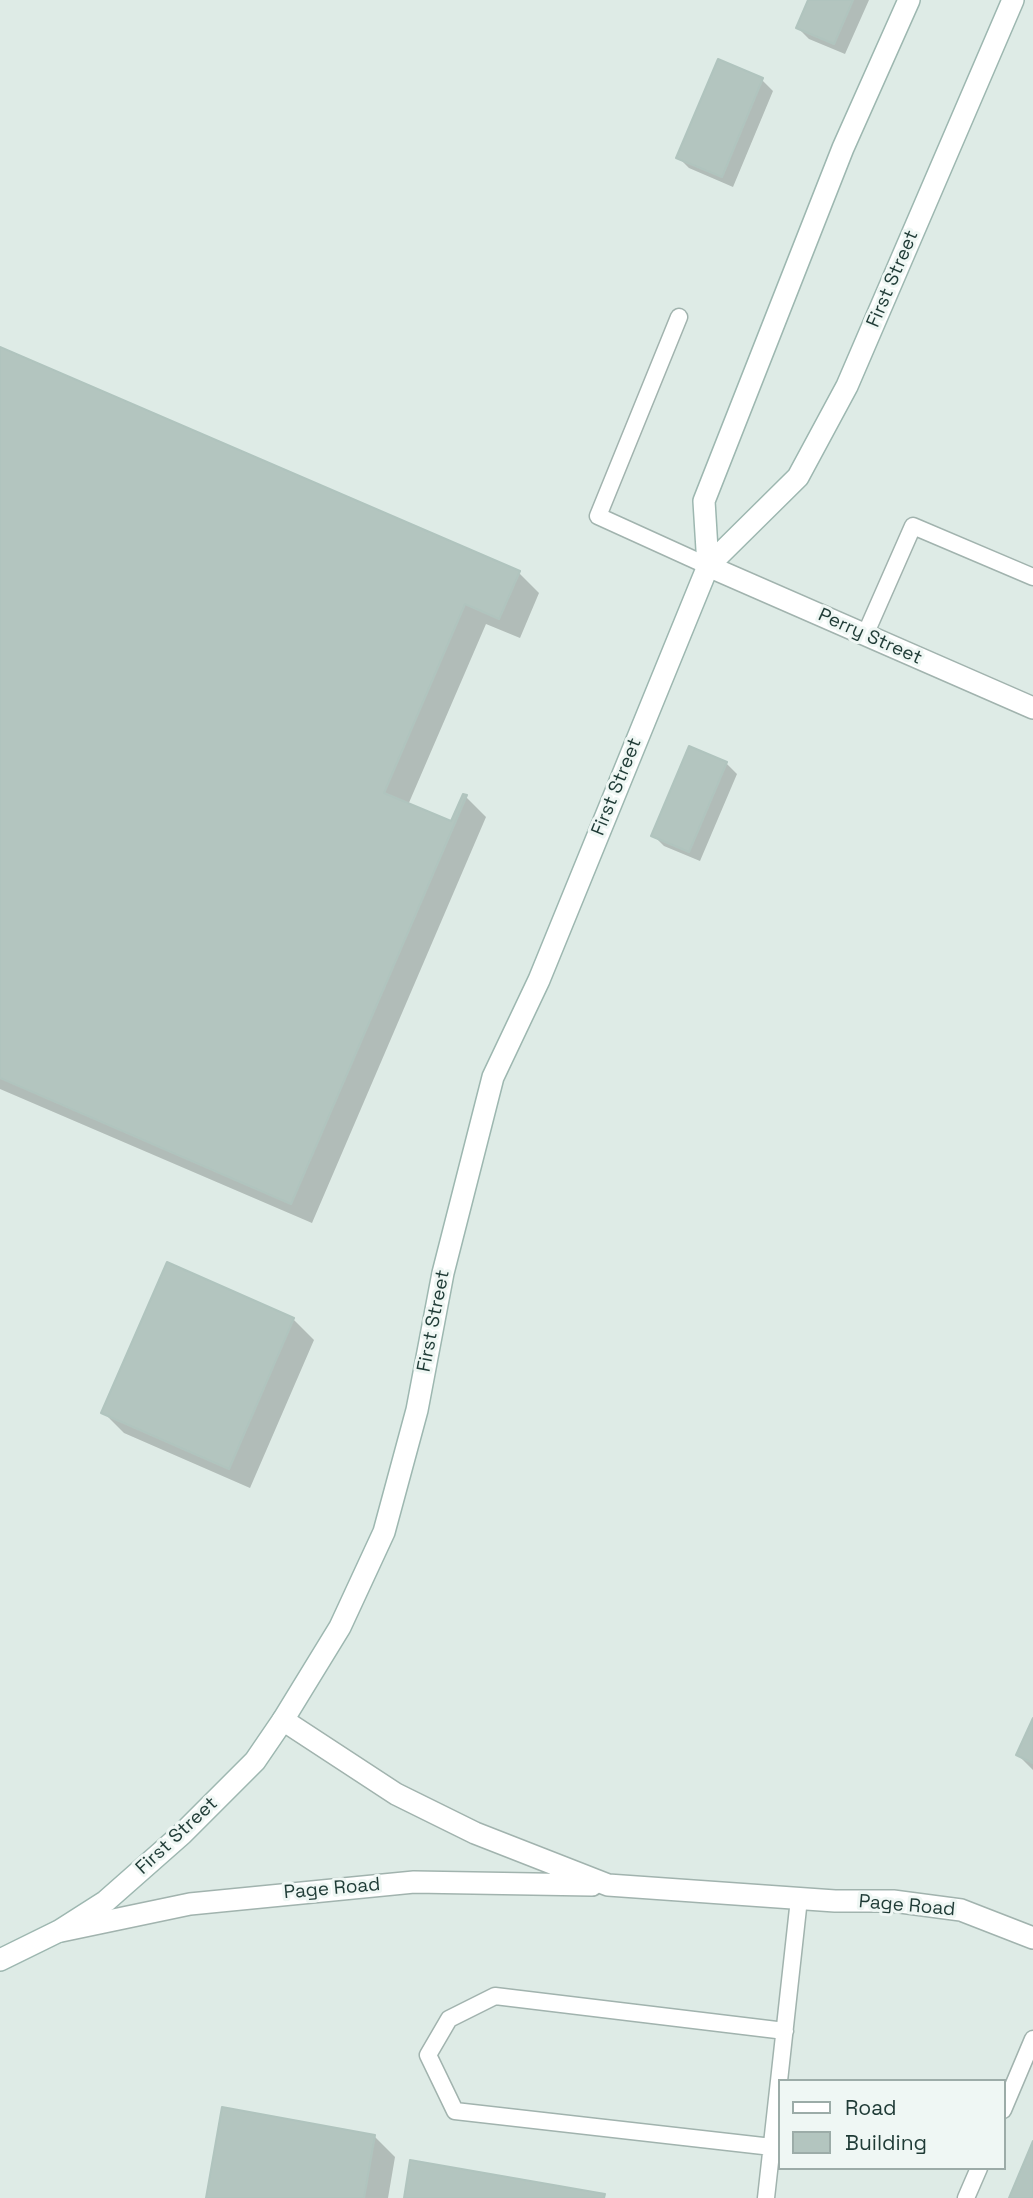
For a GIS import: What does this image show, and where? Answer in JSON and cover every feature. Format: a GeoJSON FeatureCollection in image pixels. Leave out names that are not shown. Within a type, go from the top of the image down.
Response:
{"type":"FeatureCollection","features":[{"type":"Feature","properties":{"kind":"street","name":"First Street"},"geometry":{"type":"LineString","coordinates":[[708,565],[704,501],[843,148],[909,0]]}},
{"type":"Feature","properties":{"kind":"street","name":"First Street"},"geometry":{"type":"LineString","coordinates":[[0,1960],[59,1931],[106,1901],[182,1834],[255,1760],[340,1627],[384,1532],[417,1410],[443,1273],[493,1077],[539,980],[708,565],[798,477],[847,386],[1013,0]]}},
{"type":"Feature","properties":{"kind":"street","name":"Perry Street"},"geometry":{"type":"LineString","coordinates":[[708,565],[1033,708]]}},
{"type":"Feature","properties":{"kind":"street","name":"Page Road"},"geometry":{"type":"LineString","coordinates":[[283,1720],[396,1794],[475,1833],[608,1885]]}},
{"type":"Feature","properties":{"kind":"street","name":"Page Road"},"geometry":{"type":"LineString","coordinates":[[59,1931],[190,1904],[414,1882],[608,1885],[799,1899],[893,1901],[961,1910],[1033,1938]]}},
{"type":"Feature","properties":{"kind":"lane"},"geometry":{"type":"LineString","coordinates":[[679,317],[598,516],[708,565]]}},
{"type":"Feature","properties":{"kind":"lane"},"geometry":{"type":"LineString","coordinates":[[865,635],[913,526],[1033,577]]}},
{"type":"Feature","properties":{"kind":"lane"},"geometry":{"type":"LineString","coordinates":[[779,2079],[799,1899]]}},
{"type":"Feature","properties":{"kind":"lane"},"geometry":{"type":"LineString","coordinates":[[772,2147],[455,2110],[428,2055],[449,2019],[495,1996],[785,2031]]}},
{"type":"Feature","properties":{"kind":"lane"},"geometry":{"type":"LineString","coordinates":[[1005,2105],[1033,2039]]}},
{"type":"Feature","properties":{"kind":"lane"},"geometry":{"type":"LineString","coordinates":[[766,2198],[778,2090]]}},
{"type":"Feature","properties":{"kind":"lane"},"geometry":{"type":"LineString","coordinates":[[966,2198],[978,2170]]}},
{"type":"Feature","properties":{"kind":"building"},"geometry":{"type":"Polygon","coordinates":[[[808,0],[853,0],[834,44],[796,28],[808,0]]]}},
{"type":"Feature","properties":{"kind":"building"},"geometry":{"type":"Polygon","coordinates":[[[718,59],[763,78],[722,177],[676,158],[718,59]]]}},
{"type":"Feature","properties":{"kind":"building"},"geometry":{"type":"Polygon","coordinates":[[[0,347],[520,571],[499,619],[465,604],[384,793],[451,821],[463,794],[467,795],[291,1204],[0,1078],[0,347]]]}},
{"type":"Feature","properties":{"kind":"building"},"geometry":{"type":"Polygon","coordinates":[[[689,746],[727,762],[689,852],[651,836],[689,746]]]}},
{"type":"Feature","properties":{"kind":"building"},"geometry":{"type":"Polygon","coordinates":[[[167,1262],[294,1318],[229,1469],[101,1413],[167,1262]]]}},
{"type":"Feature","properties":{"kind":"building"},"geometry":{"type":"Polygon","coordinates":[[[1033,1718],[1033,1763],[1016,1755],[1033,1718]]]}},
{"type":"Feature","properties":{"kind":"building"},"geometry":{"type":"Polygon","coordinates":[[[222,2107],[375,2135],[364,2198],[206,2198],[222,2107]]]}},
{"type":"Feature","properties":{"kind":"building"},"geometry":{"type":"Polygon","coordinates":[[[1033,2141],[1033,2198],[1009,2198],[1033,2141]]]}},
{"type":"Feature","properties":{"kind":"building"},"geometry":{"type":"Polygon","coordinates":[[[410,2160],[605,2194],[604,2198],[404,2198],[410,2160]]]}}]}
